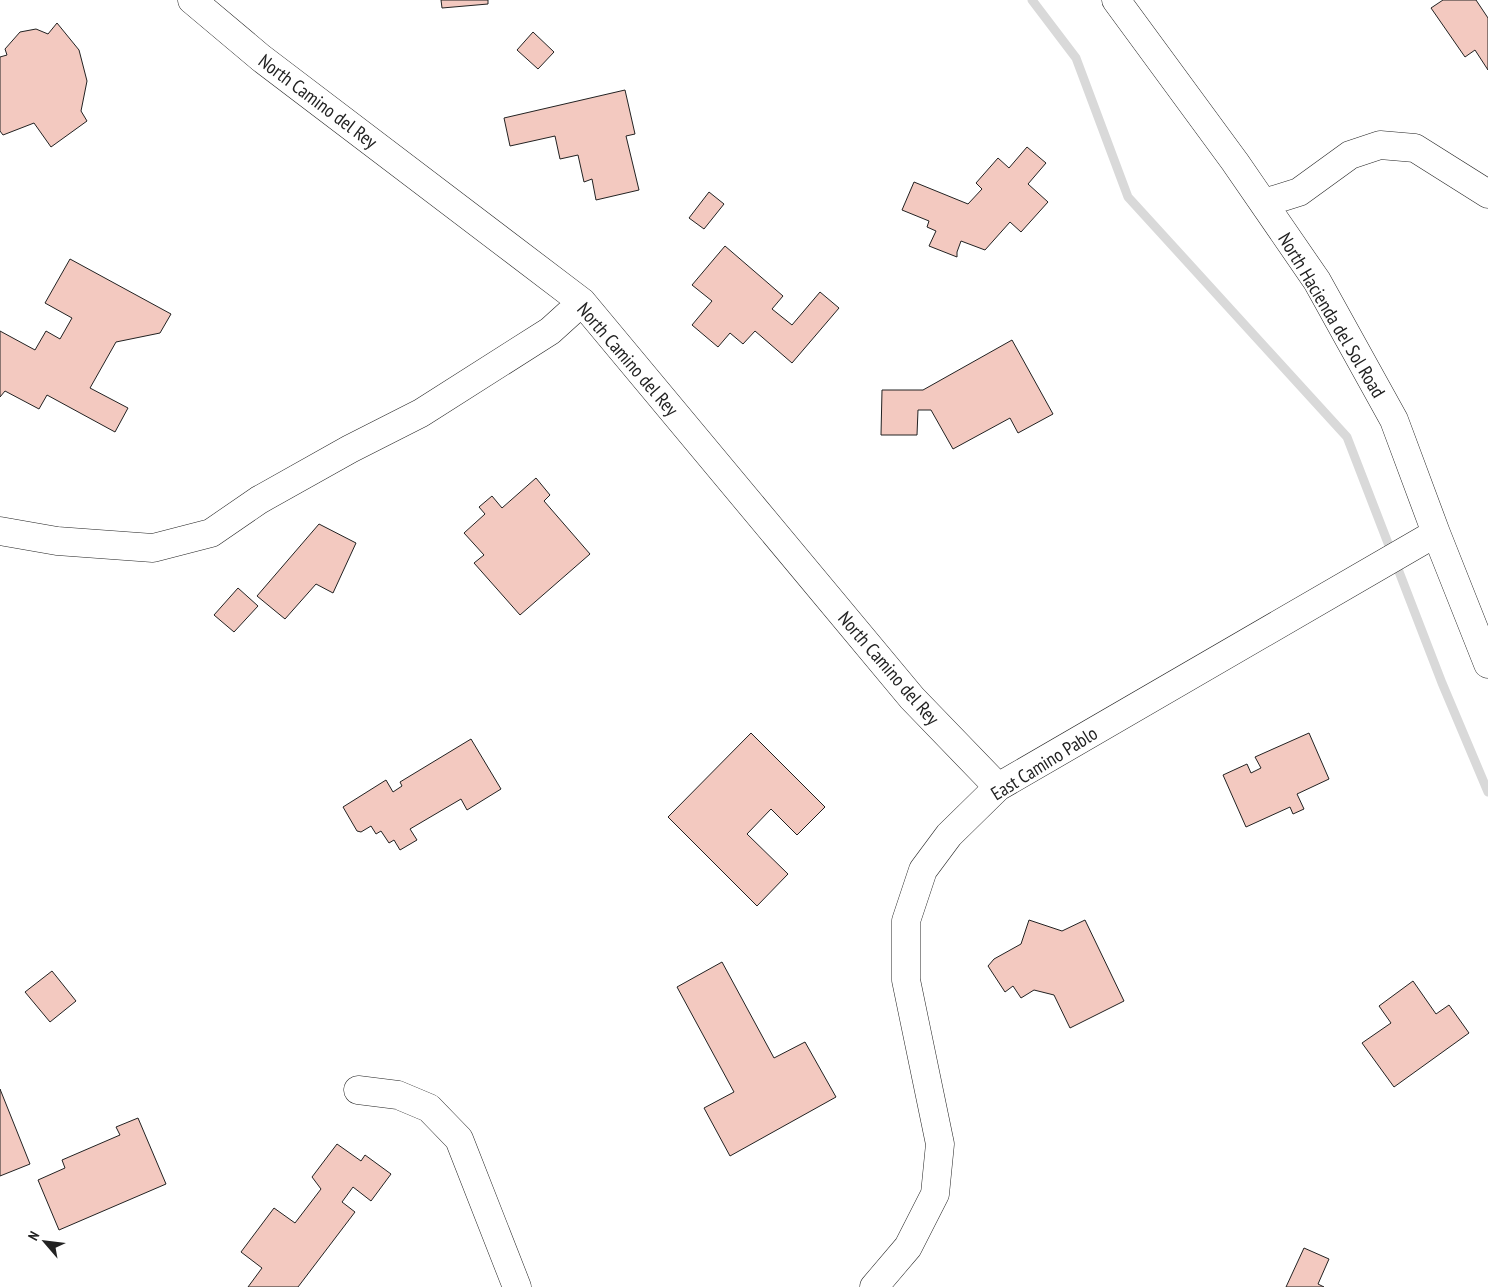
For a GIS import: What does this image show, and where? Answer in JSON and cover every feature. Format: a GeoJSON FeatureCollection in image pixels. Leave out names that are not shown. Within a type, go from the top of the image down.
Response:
{"type":"FeatureCollection","features":[{"type":"Feature","properties":{"kind":"street","name":"North Camino del Rey"},"geometry":{"type":"LineString","coordinates":[[192,0],[260,58],[582,302],[912,698],[998,788]]}},
{"type":"Feature","properties":{"kind":"street","name":"North Hacienda del Sol Road"},"geometry":{"type":"LineString","coordinates":[[1116,0],[1212,130],[1317,281],[1394,420],[1488,664]]}},
{"type":"Feature","properties":{"kind":"street"},"geometry":{"type":"LineString","coordinates":[[1264,203],[1299,192],[1350,154],[1380,145],[1415,148],[1488,194]]}},
{"type":"Feature","properties":{"kind":"street"},"geometry":{"type":"LineString","coordinates":[[0,531],[57,541],[154,548],[212,533],[259,500],[350,449],[422,413],[550,331],[582,302]]}},
{"type":"Feature","properties":{"kind":"street","name":"East Camino Pablo"},"geometry":{"type":"LineString","coordinates":[[874,1287],[908,1247],[935,1194],[940,1144],[906,980],[906,921],[923,870],[949,835],[998,788],[1436,533]]}},
{"type":"Feature","properties":{"kind":"street"},"geometry":{"type":"LineString","coordinates":[[358,1090],[398,1095],[430,1108],[459,1139],[517,1287]]}},
{"type":"Feature","properties":{"kind":"building"},"geometry":{"type":"Polygon","coordinates":[[[441,0],[488,0],[488,4],[442,8],[441,0]]]}},
{"type":"Feature","properties":{"kind":"building"},"geometry":{"type":"Polygon","coordinates":[[[1443,0],[1476,0],[1488,18],[1488,70],[1475,50],[1465,57],[1431,8],[1443,0]]]}},
{"type":"Feature","properties":{"kind":"building"},"geometry":{"type":"Polygon","coordinates":[[[57,23],[79,50],[87,81],[81,111],[87,121],[51,147],[34,123],[3,135],[0,131],[0,57],[7,55],[5,49],[20,32],[36,29],[48,34],[57,23]]]}},
{"type":"Feature","properties":{"kind":"building"},"geometry":{"type":"Polygon","coordinates":[[[533,32],[554,52],[538,69],[517,50],[533,32]]]}},
{"type":"Feature","properties":{"kind":"building"},"geometry":{"type":"Polygon","coordinates":[[[625,90],[635,134],[626,136],[639,190],[596,200],[592,179],[584,182],[578,155],[560,159],[555,136],[510,146],[504,118],[625,90]]]}},
{"type":"Feature","properties":{"kind":"building"},"geometry":{"type":"Polygon","coordinates":[[[1027,147],[1046,163],[1028,184],[1048,202],[1021,232],[1010,222],[985,250],[961,241],[957,257],[929,246],[936,231],[927,227],[929,221],[902,210],[914,182],[968,204],[982,189],[976,183],[998,158],[1009,168],[1027,147]]]}},
{"type":"Feature","properties":{"kind":"building"},"geometry":{"type":"Polygon","coordinates":[[[709,192],[724,204],[704,229],[689,218],[709,192]]]}},
{"type":"Feature","properties":{"kind":"building"},"geometry":{"type":"Polygon","coordinates":[[[725,246],[783,296],[772,309],[792,325],[820,292],[839,308],[792,363],[755,331],[743,344],[730,333],[718,347],[692,325],[712,301],[692,285],[725,246]]]}},
{"type":"Feature","properties":{"kind":"building"},"geometry":{"type":"Polygon","coordinates":[[[70,259],[171,314],[160,333],[116,342],[90,388],[128,408],[115,432],[47,395],[39,409],[5,391],[0,397],[0,331],[35,350],[46,331],[60,339],[72,318],[45,303],[70,259]]]}},
{"type":"Feature","properties":{"kind":"building"},"geometry":{"type":"Polygon","coordinates":[[[1012,340],[1053,414],[1018,433],[1010,418],[953,449],[931,410],[918,410],[917,435],[881,435],[882,390],[923,390],[1012,340]]]}},
{"type":"Feature","properties":{"kind":"building"},"geometry":{"type":"Polygon","coordinates":[[[536,478],[550,495],[544,501],[590,554],[520,615],[474,563],[484,555],[464,533],[485,514],[479,507],[492,496],[502,508],[536,478]]]}},
{"type":"Feature","properties":{"kind":"building"},"geometry":{"type":"Polygon","coordinates":[[[319,524],[356,543],[333,593],[316,584],[285,619],[257,596],[319,524]]]}},
{"type":"Feature","properties":{"kind":"building"},"geometry":{"type":"Polygon","coordinates":[[[238,588],[258,606],[234,632],[214,615],[238,588]]]}},
{"type":"Feature","properties":{"kind":"building"},"geometry":{"type":"Polygon","coordinates":[[[751,733],[825,807],[797,835],[771,809],[747,834],[788,874],[757,906],[668,817],[751,733]]]}},
{"type":"Feature","properties":{"kind":"building"},"geometry":{"type":"Polygon","coordinates":[[[1309,733],[1329,779],[1297,794],[1304,809],[1293,814],[1290,807],[1246,827],[1223,775],[1247,764],[1251,773],[1261,768],[1255,757],[1309,733]]]}},
{"type":"Feature","properties":{"kind":"building"},"geometry":{"type":"Polygon","coordinates":[[[471,739],[501,789],[467,810],[461,799],[410,829],[417,840],[400,850],[394,840],[389,843],[381,831],[376,834],[371,826],[361,832],[357,831],[343,807],[386,780],[393,792],[402,786],[400,782],[471,739]]]}},
{"type":"Feature","properties":{"kind":"building"},"geometry":{"type":"Polygon","coordinates":[[[1029,920],[1062,931],[1085,920],[1124,1001],[1070,1028],[1054,995],[1034,990],[1021,998],[1013,986],[1005,992],[988,966],[994,959],[1021,944],[1029,920]]]}},
{"type":"Feature","properties":{"kind":"building"},"geometry":{"type":"Polygon","coordinates":[[[722,962],[774,1058],[805,1042],[836,1097],[730,1156],[704,1108],[734,1092],[677,987],[722,962]]]}},
{"type":"Feature","properties":{"kind":"building"},"geometry":{"type":"Polygon","coordinates":[[[52,971],[76,1001],[50,1022],[25,992],[52,971]]]}},
{"type":"Feature","properties":{"kind":"building"},"geometry":{"type":"Polygon","coordinates":[[[1413,981],[1436,1014],[1449,1005],[1469,1033],[1394,1087],[1362,1043],[1391,1023],[1379,1006],[1413,981]]]}},
{"type":"Feature","properties":{"kind":"building"},"geometry":{"type":"Polygon","coordinates":[[[0,1089],[30,1164],[0,1176],[0,1089]]]}},
{"type":"Feature","properties":{"kind":"building"},"geometry":{"type":"Polygon","coordinates":[[[138,1118],[166,1184],[59,1230],[38,1180],[65,1168],[62,1160],[120,1135],[116,1127],[138,1118]]]}},
{"type":"Feature","properties":{"kind":"building"},"geometry":{"type":"Polygon","coordinates":[[[337,1144],[361,1161],[365,1155],[391,1174],[371,1201],[353,1187],[342,1202],[355,1212],[298,1287],[248,1287],[262,1268],[241,1252],[274,1208],[295,1223],[321,1189],[312,1177],[337,1144]]]}},
{"type":"Feature","properties":{"kind":"building"},"geometry":{"type":"Polygon","coordinates":[[[1304,1248],[1329,1259],[1318,1284],[1324,1287],[1286,1287],[1304,1248]]]}},
{"type":"Feature","properties":{"kind":"waterway"},"geometry":{"type":"LineString","coordinates":[[1032,0],[1076,58],[1128,197],[1347,437],[1442,683],[1488,792]]}}]}
